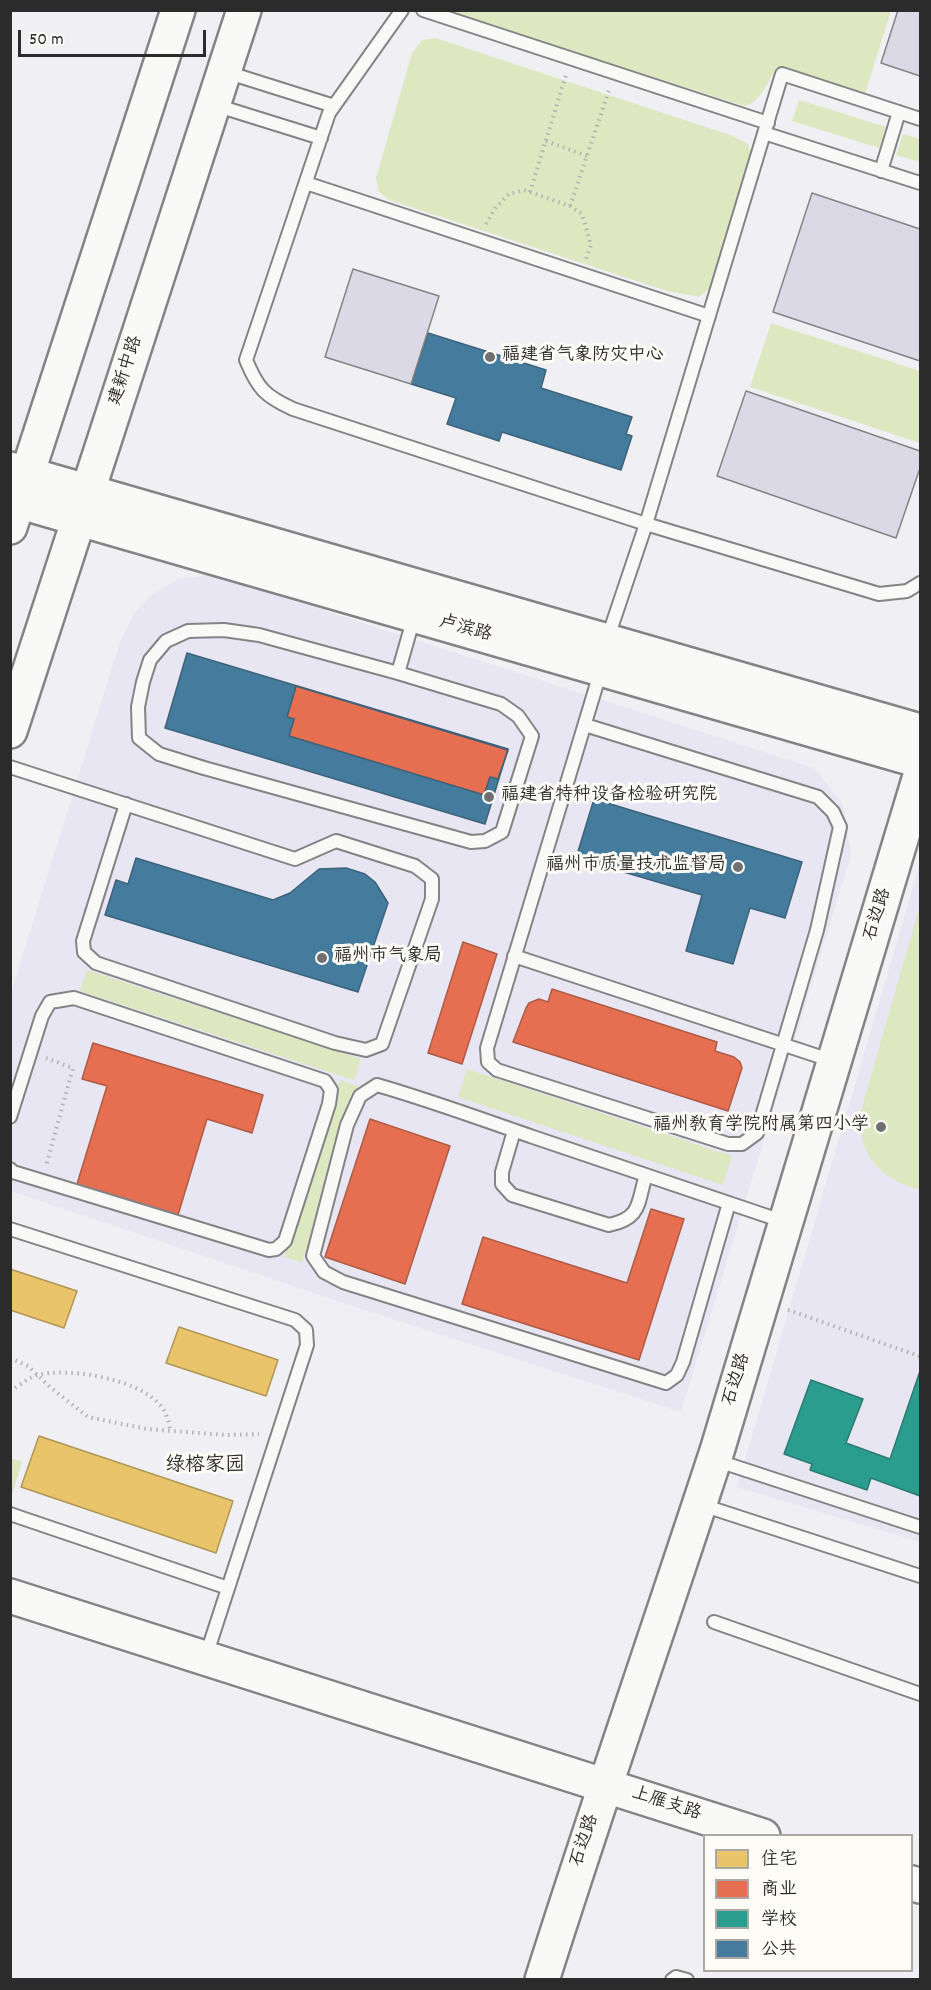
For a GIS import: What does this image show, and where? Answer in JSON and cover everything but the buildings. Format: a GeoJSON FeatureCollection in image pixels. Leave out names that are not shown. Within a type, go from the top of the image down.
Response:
{"type":"FeatureCollection","features":[{"type":"Feature","properties":{"kind":"main road"},"geometry":{"type":"LineString","coordinates":[[16,494],[178,10]]}},
{"type":"Feature","properties":{"kind":"main road","name":"建新中路"},"geometry":{"type":"LineString","coordinates":[[10,731],[244,10]]}},
{"type":"Feature","properties":{"kind":"main road","name":"卢滨路"},"geometry":{"type":"LineString","coordinates":[[16,494],[84,506],[415,616],[604,655],[921,761]]}},
{"type":"Feature","properties":{"kind":"main road"},"geometry":{"type":"LineString","coordinates":[[84,506],[604,655],[921,731]]}},
{"type":"Feature","properties":{"kind":"main road","name":"石边路"},"geometry":{"type":"LineString","coordinates":[[542,1980],[604,1785],[714,1460],[921,776]]}},
{"type":"Feature","properties":{"kind":"main road","name":"上雁支路"},"geometry":{"type":"LineString","coordinates":[[10,1596],[757,1834]]}},
{"type":"Feature","properties":{"kind":"lane"},"geometry":{"type":"LineString","coordinates":[[402,10],[329,113],[246,360],[255,381],[271,399],[293,409],[646,524],[879,594],[907,591],[921,583]]}},
{"type":"Feature","properties":{"kind":"lane"},"geometry":{"type":"LineString","coordinates":[[423,10],[571,58],[881,171],[921,183]]}},
{"type":"Feature","properties":{"kind":"lane"},"geometry":{"type":"LineString","coordinates":[[224,71],[334,106]]}},
{"type":"Feature","properties":{"kind":"lane"},"geometry":{"type":"LineString","coordinates":[[585,725],[819,797],[833,812],[840,827],[817,930],[757,1133],[742,1144],[728,1144],[497,1070],[488,1062],[487,1048],[604,655],[782,74],[921,119]]}},
{"type":"Feature","properties":{"kind":"lane"},"geometry":{"type":"LineString","coordinates":[[213,105],[321,138]]}},
{"type":"Feature","properties":{"kind":"lane"},"geometry":{"type":"LineString","coordinates":[[881,171],[899,112]]}},
{"type":"Feature","properties":{"kind":"lane"},"geometry":{"type":"LineString","coordinates":[[306,183],[709,316]]}},
{"type":"Feature","properties":{"kind":"lane"},"geometry":{"type":"LineString","coordinates":[[398,673],[415,616]]}},
{"type":"Feature","properties":{"kind":"lane"},"geometry":{"type":"LineString","coordinates":[[224,630],[259,635],[398,673],[501,704],[518,716],[532,736],[502,832],[485,841],[471,842],[159,754],[139,738],[138,707],[150,660],[166,641],[188,631],[224,630]]}},
{"type":"Feature","properties":{"kind":"lane"},"geometry":{"type":"LineString","coordinates":[[10,767],[126,804],[294,858],[336,841],[415,866],[432,879],[432,899],[382,1044],[366,1050],[335,1043],[96,963],[84,952],[83,940],[126,804]]}},
{"type":"Feature","properties":{"kind":"lane"},"geometry":{"type":"LineString","coordinates":[[514,957],[834,1062]]}},
{"type":"Feature","properties":{"kind":"lane"},"geometry":{"type":"LineString","coordinates":[[10,1169],[13,1172],[269,1250],[276,1249],[285,1241],[329,1104],[331,1090],[325,1080],[74,998],[50,1002],[42,1016],[12,1108]]}},
{"type":"Feature","properties":{"kind":"lane"},"geometry":{"type":"LineString","coordinates":[[729,1203],[683,1362],[678,1375],[666,1383],[343,1282],[324,1272],[313,1256],[347,1125],[360,1096],[377,1085],[786,1222]]}},
{"type":"Feature","properties":{"kind":"lane"},"geometry":{"type":"LineString","coordinates":[[514,1131],[502,1172],[502,1184],[512,1195],[609,1225],[625,1221],[634,1214],[646,1175]]}},
{"type":"Feature","properties":{"kind":"lane"},"geometry":{"type":"LineString","coordinates":[[10,1229],[295,1320],[306,1330],[307,1345],[206,1658]]}},
{"type":"Feature","properties":{"kind":"lane"},"geometry":{"type":"LineString","coordinates":[[714,1460],[921,1527]]}},
{"type":"Feature","properties":{"kind":"lane"},"geometry":{"type":"LineString","coordinates":[[700,1504],[921,1576]]}},
{"type":"Feature","properties":{"kind":"lane"},"geometry":{"type":"LineString","coordinates":[[10,1514],[228,1588]]}},
{"type":"Feature","properties":{"kind":"lane"},"geometry":{"type":"LineString","coordinates":[[714,1622],[921,1694]]}},
{"type":"Feature","properties":{"kind":"lane"},"geometry":{"type":"LineString","coordinates":[[672,1980],[676,1977],[687,1980]]}},
{"type":"Feature","properties":{"kind":"path"},"geometry":{"type":"LineString","coordinates":[[530,192],[571,58]]}},
{"type":"Feature","properties":{"kind":"path"},"geometry":{"type":"LineString","coordinates":[[570,206],[614,73]]}},
{"type":"Feature","properties":{"kind":"path"},"geometry":{"type":"LineString","coordinates":[[546,141],[587,156]]}},
{"type":"Feature","properties":{"kind":"path"},"geometry":{"type":"LineString","coordinates":[[481,241],[487,221],[496,207],[508,194],[524,190],[570,206],[582,214],[591,245],[581,274]]}},
{"type":"Feature","properties":{"kind":"path"},"geometry":{"type":"LineString","coordinates":[[30,1053],[73,1068],[42,1181]]}},
{"type":"Feature","properties":{"kind":"path"},"geometry":{"type":"LineString","coordinates":[[762,1300],[919,1356],[921,1352]]}},
{"type":"Feature","properties":{"kind":"path"},"geometry":{"type":"LineString","coordinates":[[10,1358],[28,1366],[88,1417],[147,1429],[226,1435],[278,1434]]}},
{"type":"Feature","properties":{"kind":"path"},"geometry":{"type":"LineString","coordinates":[[10,1391],[38,1375],[80,1373],[124,1382],[157,1401],[169,1420],[170,1430]]}},
{"type":"Feature","properties":{"kind":"shaded area"},"geometry":{"type":"Polygon","coordinates":[[[213,575],[814,768],[843,804],[851,855],[681,1412],[349,1305],[11,1191],[11,993],[120,642],[134,614],[152,594],[179,579],[213,575]]]}},
{"type":"Feature","properties":{"kind":"shaded area","name":"福州教育学院附属第四小学"},"geometry":{"type":"Polygon","coordinates":[[[920,863],[920,1542],[737,1487],[920,863]]]}},
{"type":"Feature","properties":{"kind":"green space"},"geometry":{"type":"Polygon","coordinates":[[[443,11],[891,11],[865,94],[776,68],[760,95],[751,104],[745,106],[443,11]]]}},
{"type":"Feature","properties":{"kind":"green space"},"geometry":{"type":"Polygon","coordinates":[[[436,38],[733,136],[748,144],[752,155],[709,289],[699,297],[667,291],[389,200],[379,192],[376,178],[412,53],[422,40],[436,38]]]}},
{"type":"Feature","properties":{"kind":"green space"},"geometry":{"type":"Polygon","coordinates":[[[799,100],[886,127],[879,148],[792,121],[799,100]]]}},
{"type":"Feature","properties":{"kind":"green space"},"geometry":{"type":"Polygon","coordinates":[[[903,134],[920,139],[920,162],[896,155],[903,134]]]}},
{"type":"Feature","properties":{"kind":"green space"},"geometry":{"type":"Polygon","coordinates":[[[771,323],[920,371],[920,443],[750,387],[771,323]]]}},
{"type":"Feature","properties":{"kind":"green space"},"geometry":{"type":"Polygon","coordinates":[[[920,905],[920,1190],[893,1179],[874,1163],[863,1141],[861,1111],[920,905]]]}},
{"type":"Feature","properties":{"kind":"green space"},"geometry":{"type":"Polygon","coordinates":[[[87,970],[361,1059],[354,1080],[80,991],[87,970]]]}},
{"type":"Feature","properties":{"kind":"green space"},"geometry":{"type":"Polygon","coordinates":[[[467,1069],[732,1156],[723,1185],[458,1097],[467,1069]]]}},
{"type":"Feature","properties":{"kind":"green space"},"geometry":{"type":"Polygon","coordinates":[[[340,1080],[358,1086],[302,1262],[284,1257],[340,1080]]]}},
{"type":"Feature","properties":{"kind":"green space"},"geometry":{"type":"Polygon","coordinates":[[[10,1458],[22,1462],[11,1498],[10,1458]]]}},
{"type":"Feature","properties":{"kind":"place","name":"福建省气象防灾中心"},"geometry":{"type":"Point","coordinates":[490,357]}},
{"type":"Feature","properties":{"kind":"place","name":"福建省特种设备检验研究院"},"geometry":{"type":"Point","coordinates":[489,797]}},
{"type":"Feature","properties":{"kind":"place","name":"福州市质量技术监督局"},"geometry":{"type":"Point","coordinates":[738,867]}},
{"type":"Feature","properties":{"kind":"place","name":"福州市气象局"},"geometry":{"type":"Point","coordinates":[322,958]}},
{"type":"Feature","properties":{"kind":"place","name":"福州教育学院附属第四小学"},"geometry":{"type":"Point","coordinates":[881,1127]}},
{"type":"Feature","properties":{"kind":"district","name":"绿榕家园"},"geometry":{"type":"Point","coordinates":[205,1467]}}]}
